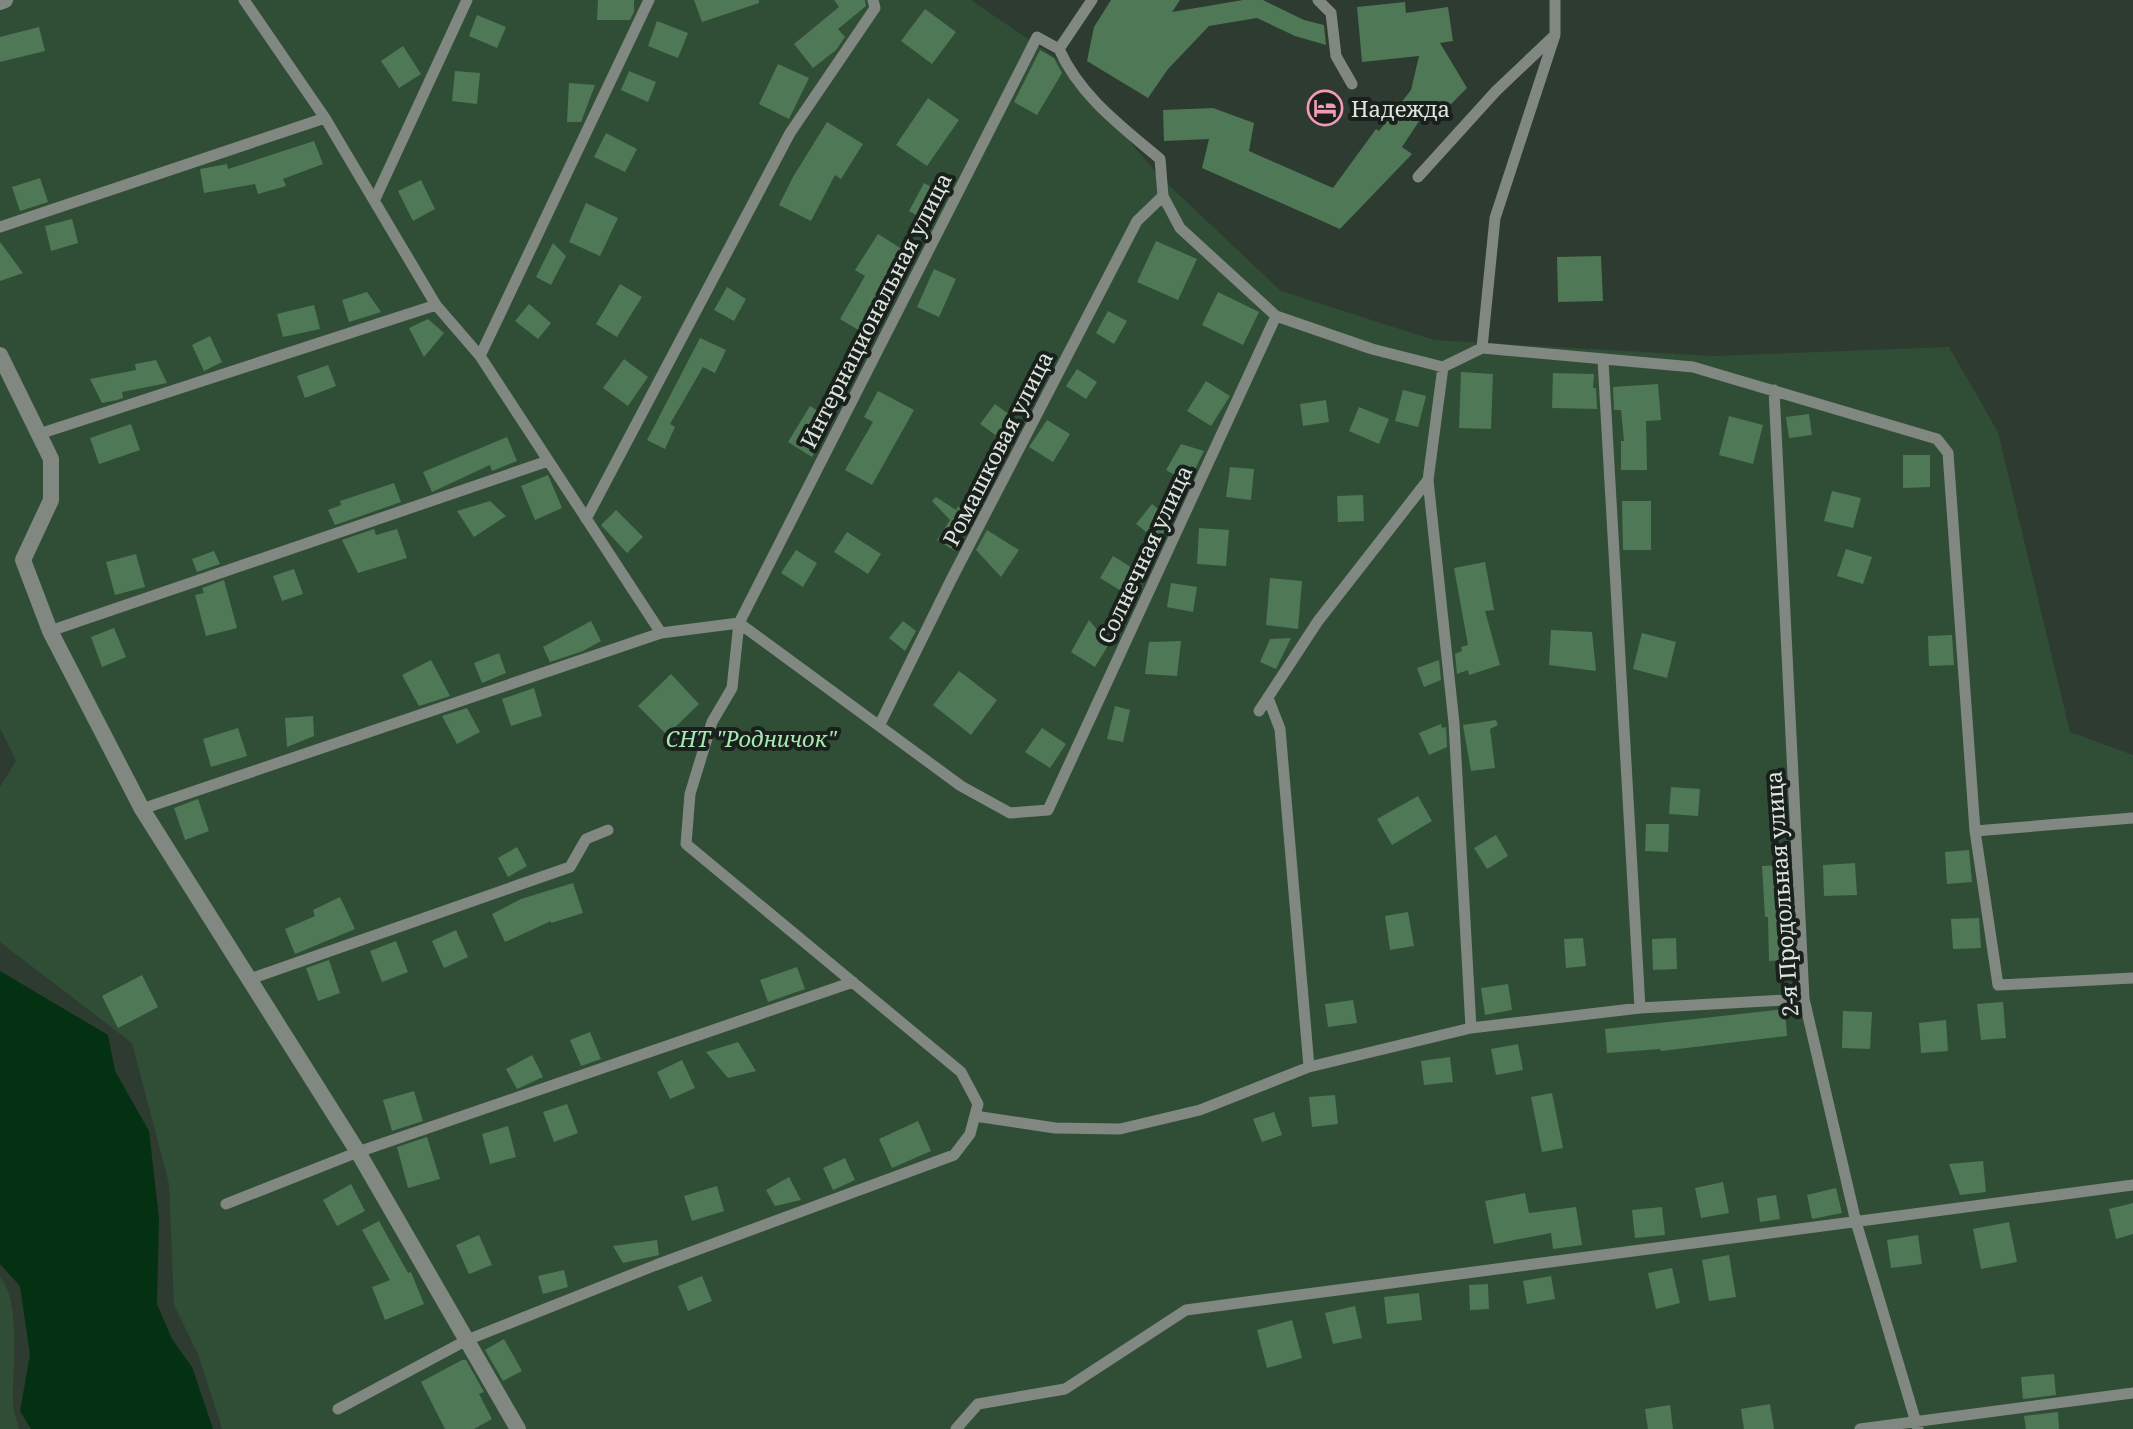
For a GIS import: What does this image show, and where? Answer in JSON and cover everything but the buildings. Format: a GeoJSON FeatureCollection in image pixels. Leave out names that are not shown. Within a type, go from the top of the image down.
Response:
{"type":"FeatureCollection","features":[{"type":"Feature","properties":{"kind":"street"},"geometry":{"type":"LineString","coordinates":[[0,355],[51,459],[51,500],[23,560],[50,631],[142,809],[358,1152],[518,1429]]}},
{"type":"Feature","properties":{"kind":"lane"},"geometry":{"type":"LineString","coordinates":[[244,0],[325,118],[436,305],[480,356],[661,633]]}},
{"type":"Feature","properties":{"kind":"lane"},"geometry":{"type":"LineString","coordinates":[[375,199],[467,0]]}},
{"type":"Feature","properties":{"kind":"lane"},"geometry":{"type":"LineString","coordinates":[[480,356],[649,0]]}},
{"type":"Feature","properties":{"kind":"lane"},"geometry":{"type":"LineString","coordinates":[[586,519],[790,133],[875,8],[873,0]]}},
{"type":"Feature","properties":{"kind":"lane"},"geometry":{"type":"LineString","coordinates":[[1092,0],[1059,49],[1069,72],[1096,105],[1160,159],[1163,196],[1180,228],[1276,316],[1372,349],[1443,367],[1482,348],[1693,367],[1937,439],[1948,453],[1975,831],[1998,985],[2133,978]]}},
{"type":"Feature","properties":{"kind":"lane"},"geometry":{"type":"LineString","coordinates":[[1318,0],[1331,13],[1336,56],[1352,84]]}},
{"type":"Feature","properties":{"kind":"lane"},"geometry":{"type":"LineString","coordinates":[[1482,348],[1495,218],[1555,35],[1555,0]]}},
{"type":"Feature","properties":{"kind":"lane"},"geometry":{"type":"LineString","coordinates":[[1418,177],[1496,91],[1555,35]]}},
{"type":"Feature","properties":{"kind":"lane","name":"Интернациональная улица"},"geometry":{"type":"LineString","coordinates":[[739,623],[1037,37],[1059,49]]}},
{"type":"Feature","properties":{"kind":"lane"},"geometry":{"type":"LineString","coordinates":[[0,227],[325,118]]}},
{"type":"Feature","properties":{"kind":"lane","name":"Ромашковая улица"},"geometry":{"type":"LineString","coordinates":[[879,726],[1137,221],[1163,196]]}},
{"type":"Feature","properties":{"kind":"lane"},"geometry":{"type":"LineString","coordinates":[[39,434],[436,305]]}},
{"type":"Feature","properties":{"kind":"lane","name":"Солнечная улица"},"geometry":{"type":"LineString","coordinates":[[879,726],[961,786],[1010,813],[1048,810],[1276,316]]}},
{"type":"Feature","properties":{"kind":"lane"},"geometry":{"type":"LineString","coordinates":[[1603,360],[1640,1008]]}},
{"type":"Feature","properties":{"kind":"lane"},"geometry":{"type":"LineString","coordinates":[[1443,367],[1428,480],[1454,723],[1471,1028]]}},
{"type":"Feature","properties":{"kind":"lane","name":"2-я Продольная улица"},"geometry":{"type":"LineString","coordinates":[[1774,390],[1804,999],[1856,1222],[1917,1425]]}},
{"type":"Feature","properties":{"kind":"lane"},"geometry":{"type":"LineString","coordinates":[[50,631],[548,461]]}},
{"type":"Feature","properties":{"kind":"lane"},"geometry":{"type":"LineString","coordinates":[[1259,711],[1318,621],[1428,480]]}},
{"type":"Feature","properties":{"kind":"lane"},"geometry":{"type":"LineString","coordinates":[[338,1409],[467,1340],[656,1265],[954,1155],[970,1134],[978,1104],[961,1072],[686,844],[690,794],[712,722],[732,688],[739,623]]}},
{"type":"Feature","properties":{"kind":"lane"},"geometry":{"type":"LineString","coordinates":[[142,809],[661,633],[739,623],[879,726]]}},
{"type":"Feature","properties":{"kind":"lane"},"geometry":{"type":"LineString","coordinates":[[1268,698],[1280,729],[1309,1067]]}},
{"type":"Feature","properties":{"kind":"lane"},"geometry":{"type":"LineString","coordinates":[[1975,831],[2133,818]]}},
{"type":"Feature","properties":{"kind":"lane"},"geometry":{"type":"LineString","coordinates":[[250,979],[570,867],[586,839],[608,830]]}},
{"type":"Feature","properties":{"kind":"lane"},"geometry":{"type":"LineString","coordinates":[[226,1204],[358,1152],[853,982]]}},
{"type":"Feature","properties":{"kind":"lane"},"geometry":{"type":"LineString","coordinates":[[975,1116],[1055,1128],[1120,1129],[1200,1110],[1309,1067],[1471,1028],[1640,1008],[1804,999]]}},
{"type":"Feature","properties":{"kind":"lane"},"geometry":{"type":"LineString","coordinates":[[956,1429],[978,1404],[1065,1389],[1186,1310],[2133,1185]]}},
{"type":"Feature","properties":{"kind":"lane"},"geometry":{"type":"LineString","coordinates":[[1860,1429],[1917,1425],[2133,1393]]}},
{"type":"Feature","properties":{"kind":"green space","name":"СНТ \"Родничок\""},"geometry":{"type":"Polygon","coordinates":[[[0,0],[971,0],[1066,65],[1159,176],[1281,291],[1434,340],[1714,356],[1949,347],[1998,432],[2070,732],[2133,755],[2133,1429],[222,1429],[198,1354],[174,1305],[169,1184],[132,1043],[0,942],[0,787],[16,761],[0,728],[0,0]]]}},
{"type":"Feature","properties":{"kind":"green space"},"geometry":{"type":"Polygon","coordinates":[[[0,1277],[7,1289],[14,1320],[13,1405],[19,1429],[0,1429],[0,1277]]]}},
{"type":"Feature","properties":{"kind":"shaded area"},"geometry":{"type":"Polygon","coordinates":[[[0,971],[108,1035],[115,1071],[149,1131],[159,1218],[157,1304],[172,1339],[192,1367],[213,1429],[31,1429],[20,1411],[30,1355],[20,1286],[0,1264],[0,971]]]}},
{"type":"Feature","properties":{"kind":"place","name":"Надежда"},"geometry":{"type":"Point","coordinates":[1325,108]}}]}
